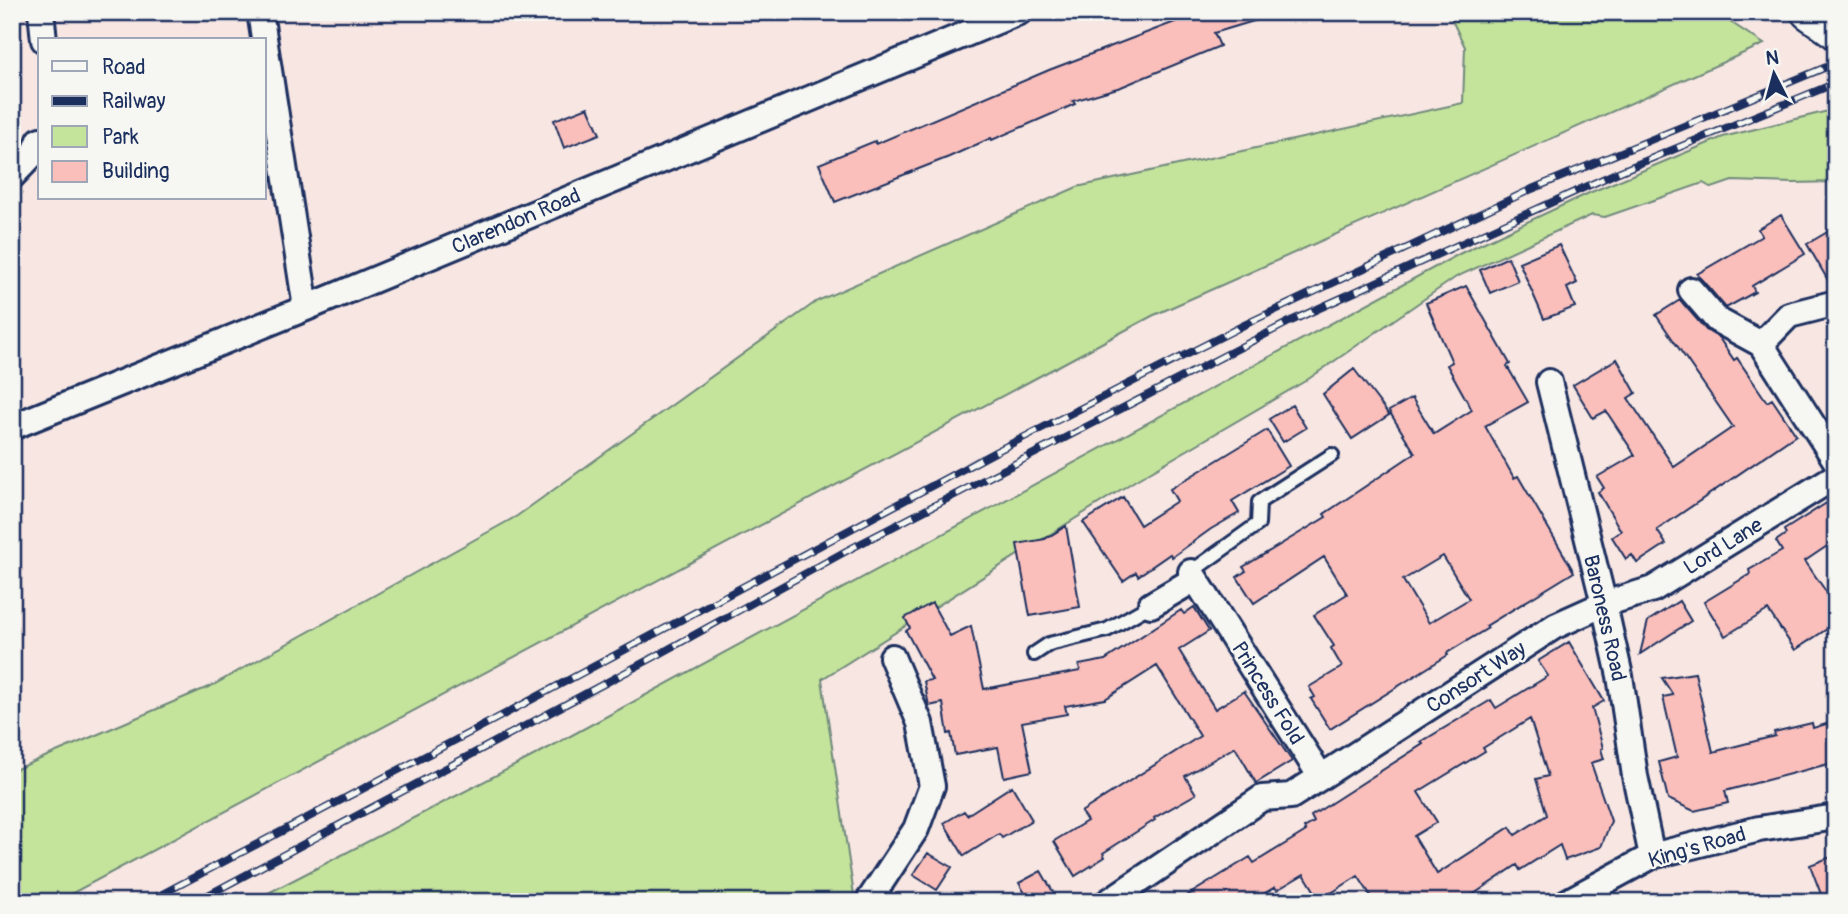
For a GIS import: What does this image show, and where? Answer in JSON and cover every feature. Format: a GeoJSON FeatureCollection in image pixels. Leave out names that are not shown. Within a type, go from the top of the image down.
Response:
{"type":"FeatureCollection","features":[{"type":"Feature","properties":{"kind":"main road"},"geometry":{"type":"LineString","coordinates":[[1808,12],[1836,32]]}},
{"type":"Feature","properties":{"kind":"street"},"geometry":{"type":"LineString","coordinates":[[41,12],[44,38]]}},
{"type":"Feature","properties":{"kind":"street"},"geometry":{"type":"LineString","coordinates":[[260,12],[264,38]]}},
{"type":"Feature","properties":{"kind":"street","name":"Clarendon Road"},"geometry":{"type":"LineString","coordinates":[[12,427],[1019,12]]}},
{"type":"Feature","properties":{"kind":"street"},"geometry":{"type":"LineString","coordinates":[[266,51],[306,308]]}},
{"type":"Feature","properties":{"kind":"street"},"geometry":{"type":"LineString","coordinates":[[12,176],[35,152],[38,145]]}},
{"type":"Feature","properties":{"kind":"street"},"geometry":{"type":"LineString","coordinates":[[1691,290],[1717,320],[1761,344],[1836,461]]}},
{"type":"Feature","properties":{"kind":"street"},"geometry":{"type":"LineString","coordinates":[[1761,344],[1789,315],[1836,303]]}},
{"type":"Feature","properties":{"kind":"street","name":"Baroness Road"},"geometry":{"type":"LineString","coordinates":[[1549,382],[1620,676],[1635,776],[1652,856]]}},
{"type":"Feature","properties":{"kind":"street","name":"Lord Lane"},"geometry":{"type":"LineString","coordinates":[[1604,604],[1653,589],[1836,476]]}},
{"type":"Feature","properties":{"kind":"street"},"geometry":{"type":"LineString","coordinates":[[1151,605],[1193,576]]}},
{"type":"Feature","properties":{"kind":"street","name":"Princess Fold"},"geometry":{"type":"LineString","coordinates":[[1193,576],[1321,777]]}},
{"type":"Feature","properties":{"kind":"street","name":"Consort Way"},"geometry":{"type":"LineString","coordinates":[[1321,777],[1555,626],[1604,604]]}},
{"type":"Feature","properties":{"kind":"street"},"geometry":{"type":"LineString","coordinates":[[868,902],[916,829],[932,786],[920,723],[892,657]]}},
{"type":"Feature","properties":{"kind":"street"},"geometry":{"type":"LineString","coordinates":[[1108,902],[1262,798],[1291,796],[1321,777]]}},
{"type":"Feature","properties":{"kind":"street","name":"King's Road"},"geometry":{"type":"LineString","coordinates":[[1567,902],[1652,856],[1759,829],[1836,817]]}},
{"type":"Feature","properties":{"kind":"lane"},"geometry":{"type":"LineString","coordinates":[[1193,576],[1258,524],[1259,502],[1332,454]]}},
{"type":"Feature","properties":{"kind":"lane"},"geometry":{"type":"LineString","coordinates":[[1034,654],[1049,645],[1107,630],[1151,605]]}},
{"type":"Feature","properties":{"kind":"green space"},"geometry":{"type":"Polygon","coordinates":[[[1448,12],[1715,12],[1764,44],[1152,316],[56,902],[12,902],[12,771],[213,685],[517,516],[817,301],[1077,187],[1463,103],[1465,47],[1448,12]]]}},
{"type":"Feature","properties":{"kind":"green space"},"geometry":{"type":"Polygon","coordinates":[[[1836,109],[1836,182],[1732,181],[1712,188],[1703,183],[1605,217],[1592,215],[1456,277],[1307,380],[1136,480],[822,679],[855,902],[251,902],[539,753],[1461,253],[1589,193],[1723,137],[1836,109]]]}},
{"type":"Feature","properties":{"kind":"building"},"geometry":{"type":"Polygon","coordinates":[[[1201,12],[1264,12],[1264,18],[1214,33],[1220,46],[1121,87],[1073,101],[1075,104],[992,140],[991,138],[835,202],[819,164],[875,141],[876,144],[1049,70],[1201,12]]]}},
{"type":"Feature","properties":{"kind":"building"},"geometry":{"type":"Polygon","coordinates":[[[588,107],[600,134],[564,148],[554,120],[588,107]]]}},
{"type":"Feature","properties":{"kind":"building"},"geometry":{"type":"Polygon","coordinates":[[[1781,215],[1805,254],[1752,286],[1755,292],[1726,308],[1697,274],[1762,236],[1758,229],[1781,215]]]}},
{"type":"Feature","properties":{"kind":"building"},"geometry":{"type":"Polygon","coordinates":[[[1836,227],[1836,289],[1833,289],[1807,244],[1836,227]]]}},
{"type":"Feature","properties":{"kind":"building"},"geometry":{"type":"Polygon","coordinates":[[[1559,245],[1577,283],[1567,288],[1575,307],[1544,319],[1519,262],[1559,245]]]}},
{"type":"Feature","properties":{"kind":"building"},"geometry":{"type":"Polygon","coordinates":[[[1508,257],[1518,281],[1490,293],[1480,270],[1508,257]]]}},
{"type":"Feature","properties":{"kind":"building"},"geometry":{"type":"Polygon","coordinates":[[[1466,286],[1510,364],[1507,366],[1528,402],[1485,426],[1514,478],[1518,476],[1574,572],[1486,626],[1488,628],[1447,653],[1448,655],[1330,729],[1311,699],[1315,697],[1309,687],[1342,667],[1331,648],[1334,646],[1314,615],[1347,594],[1324,557],[1254,603],[1237,577],[1246,571],[1243,567],[1326,517],[1324,514],[1415,453],[1389,411],[1412,398],[1434,434],[1472,410],[1447,365],[1452,362],[1426,303],[1466,286]],[[1443,556],[1403,580],[1429,623],[1469,599],[1443,556]]]}},
{"type":"Feature","properties":{"kind":"building"},"geometry":{"type":"Polygon","coordinates":[[[1680,300],[1706,330],[1719,338],[1734,360],[1737,358],[1767,402],[1772,399],[1796,435],[1657,530],[1666,544],[1637,563],[1632,555],[1626,559],[1612,537],[1621,531],[1598,492],[1604,488],[1597,477],[1635,455],[1606,411],[1593,418],[1573,385],[1617,359],[1636,393],[1628,398],[1674,467],[1733,427],[1656,315],[1680,300]]]}},
{"type":"Feature","properties":{"kind":"building"},"geometry":{"type":"Polygon","coordinates":[[[1354,369],[1389,415],[1352,439],[1323,394],[1354,369]]]}},
{"type":"Feature","properties":{"kind":"building"},"geometry":{"type":"Polygon","coordinates":[[[1292,405],[1306,428],[1283,442],[1269,419],[1292,405]]]}},
{"type":"Feature","properties":{"kind":"building"},"geometry":{"type":"Polygon","coordinates":[[[1267,430],[1289,466],[1232,501],[1239,513],[1172,557],[1170,554],[1138,576],[1136,572],[1123,581],[1083,522],[1123,497],[1140,525],[1177,501],[1170,489],[1267,430]]]}},
{"type":"Feature","properties":{"kind":"building"},"geometry":{"type":"Polygon","coordinates":[[[1836,497],[1836,540],[1805,561],[1836,606],[1836,623],[1795,650],[1768,610],[1725,636],[1704,602],[1750,574],[1749,570],[1782,551],[1776,541],[1786,534],[1784,530],[1836,497]]]}},
{"type":"Feature","properties":{"kind":"building"},"geometry":{"type":"Polygon","coordinates":[[[1066,526],[1080,607],[1030,616],[1017,544],[1045,539],[1066,526]]]}},
{"type":"Feature","properties":{"kind":"building"},"geometry":{"type":"Polygon","coordinates":[[[1679,601],[1691,621],[1640,654],[1648,621],[1679,601]]]}},
{"type":"Feature","properties":{"kind":"building"},"geometry":{"type":"Polygon","coordinates":[[[932,603],[950,636],[971,626],[984,689],[1080,671],[1079,665],[1105,660],[1181,610],[1184,614],[1194,607],[1209,631],[1179,650],[1215,709],[1244,691],[1292,761],[1256,783],[1235,747],[1185,776],[1196,794],[1154,818],[1155,820],[1103,853],[1105,857],[1075,876],[1054,841],[1087,821],[1081,812],[1200,736],[1157,666],[1105,699],[1065,706],[1067,714],[1022,722],[1032,771],[1004,777],[998,747],[955,755],[943,703],[929,706],[924,681],[932,680],[906,631],[910,628],[905,618],[932,603]]]}},
{"type":"Feature","properties":{"kind":"building"},"geometry":{"type":"Polygon","coordinates":[[[1569,642],[1604,701],[1592,708],[1604,759],[1591,763],[1611,821],[1601,847],[1565,860],[1560,845],[1520,870],[1517,865],[1462,902],[1375,902],[1358,876],[1320,900],[1304,874],[1250,902],[1177,902],[1250,857],[1254,863],[1306,831],[1304,828],[1314,822],[1311,816],[1423,744],[1421,742],[1491,700],[1496,708],[1548,676],[1538,661],[1569,642]],[[1530,719],[1483,748],[1485,751],[1418,792],[1437,822],[1414,836],[1437,874],[1510,827],[1515,835],[1547,815],[1536,779],[1548,776],[1530,719]]]}},
{"type":"Feature","properties":{"kind":"building"},"geometry":{"type":"Polygon","coordinates":[[[1695,673],[1713,752],[1775,736],[1774,732],[1812,723],[1813,728],[1836,721],[1836,762],[1725,791],[1728,803],[1694,811],[1668,799],[1659,762],[1677,757],[1663,697],[1673,695],[1662,678],[1695,673]]]}},
{"type":"Feature","properties":{"kind":"building"},"geometry":{"type":"Polygon","coordinates":[[[1012,786],[1032,820],[1002,838],[999,834],[964,856],[944,823],[964,811],[967,815],[1012,786]]]}},
{"type":"Feature","properties":{"kind":"building"},"geometry":{"type":"Polygon","coordinates":[[[928,853],[952,867],[937,890],[913,875],[928,853]]]}},
{"type":"Feature","properties":{"kind":"building"},"geometry":{"type":"Polygon","coordinates":[[[1836,855],[1836,902],[1824,902],[1810,865],[1836,855]]]}},
{"type":"Feature","properties":{"kind":"building"},"geometry":{"type":"Polygon","coordinates":[[[1041,871],[1059,902],[1030,902],[1019,883],[1041,871]]]}},
{"type":"Feature","properties":{"kind":"railway"},"geometry":{"type":"LineString","coordinates":[[147,902],[995,452],[1246,324],[1532,189],[1836,63]]}},
{"type":"Feature","properties":{"kind":"railway"},"geometry":{"type":"LineString","coordinates":[[195,902],[656,656],[848,550],[1291,321],[1616,173],[1836,83]]}}]}
